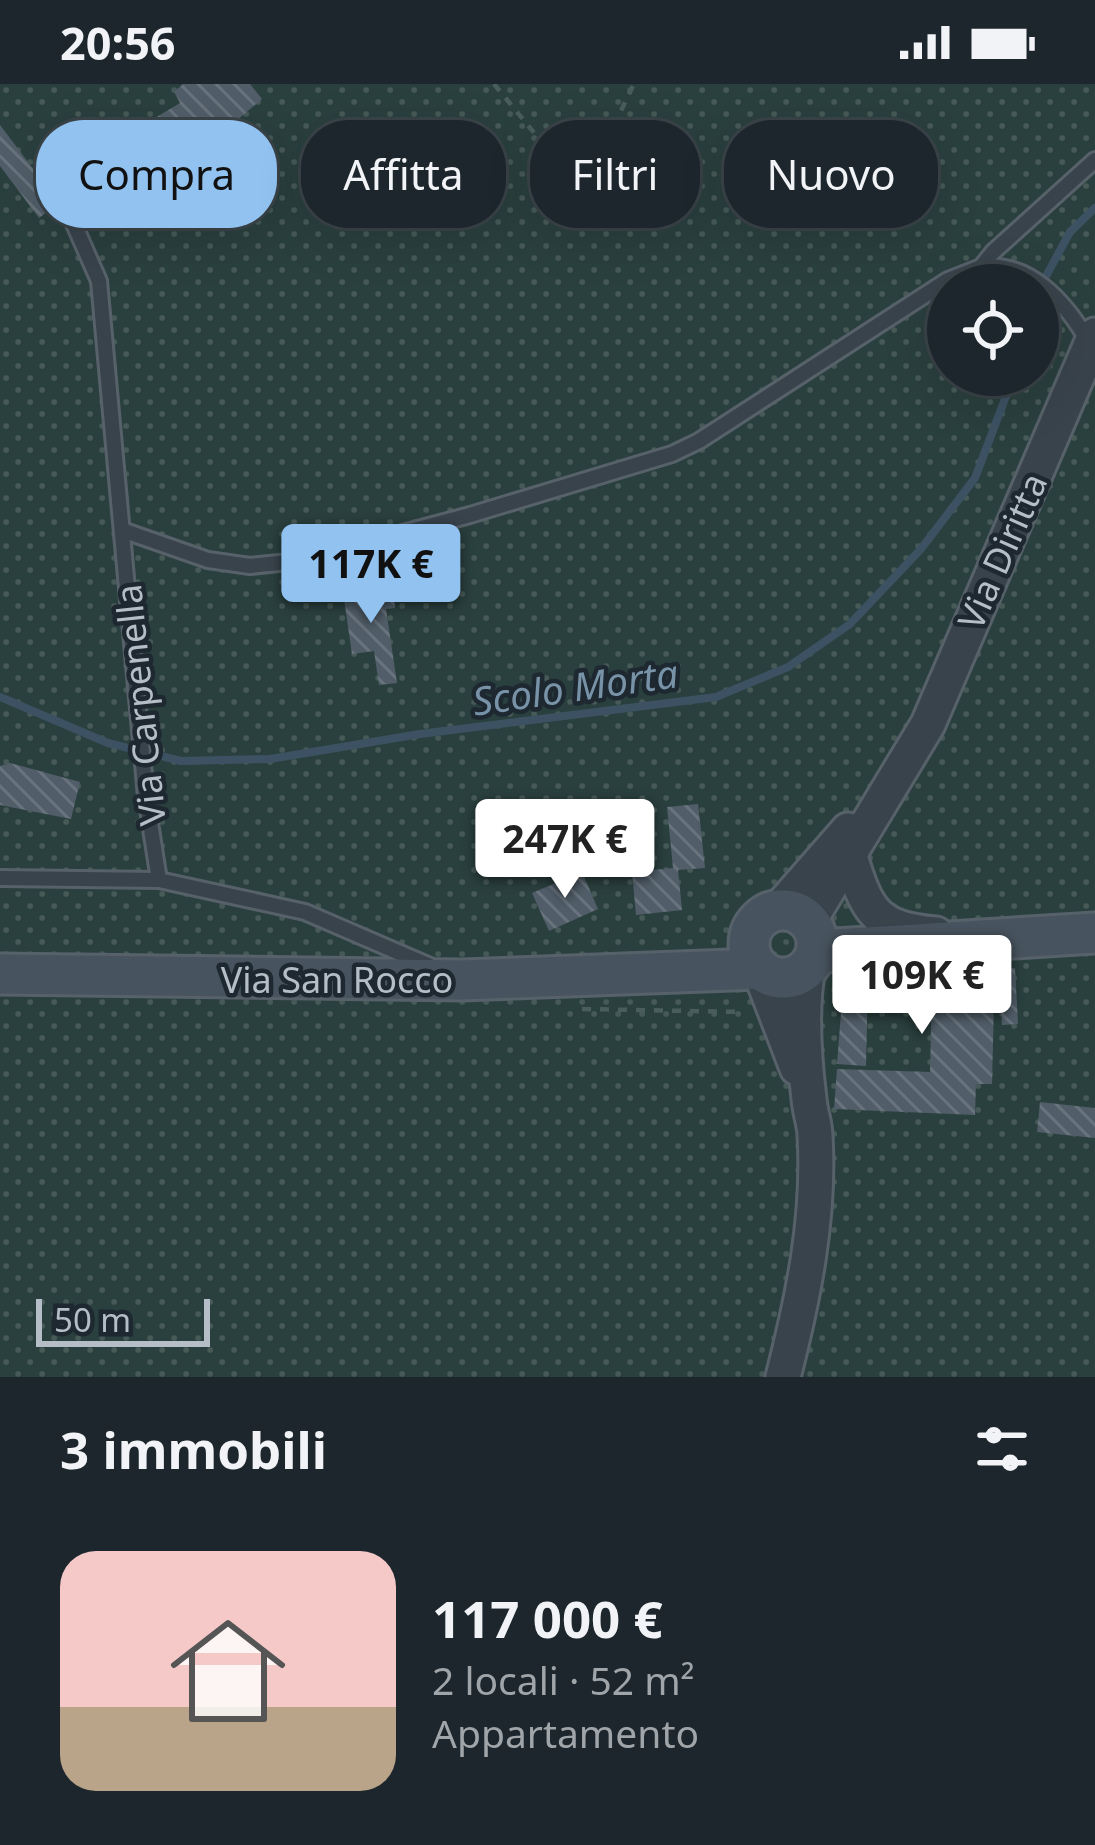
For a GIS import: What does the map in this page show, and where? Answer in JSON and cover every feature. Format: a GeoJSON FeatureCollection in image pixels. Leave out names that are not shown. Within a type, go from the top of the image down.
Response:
{"type":"FeatureCollection","features":[{"type":"Feature","properties":{"kind":"main road"},"geometry":{"type":"LineString","coordinates":[[754,956],[758,921],[836,950],[1095,933]]}},
{"type":"Feature","properties":{"kind":"main road"},"geometry":{"type":"LineString","coordinates":[[803,939],[899,931]]}},
{"type":"Feature","properties":{"kind":"main road","name":"Via San Rocco"},"geometry":{"type":"LineString","coordinates":[[0,974],[462,980],[673,971],[754,956],[778,979],[800,975],[803,939]]}},
{"type":"Feature","properties":{"kind":"street","name":"Via Diritta"},"geometry":{"type":"LineString","coordinates":[[803,939],[928,724],[1093,340]]}},
{"type":"Feature","properties":{"kind":"street","name":"Via Diritta"},"geometry":{"type":"LineString","coordinates":[[783,1377],[812,1238],[815,1135],[808,1097],[803,939],[905,766]]}},
{"type":"Feature","properties":{"kind":"street"},"geometry":{"type":"LineString","coordinates":[[850,856],[862,896],[899,931],[974,938]]}},
{"type":"Feature","properties":{"kind":"street","name":"Via Diritta"},"geometry":{"type":"LineString","coordinates":[[754,956],[808,1097]]}},
{"type":"Feature","properties":{"kind":"lane"},"geometry":{"type":"LineString","coordinates":[[983,264],[1095,160]]}},
{"type":"Feature","properties":{"kind":"lane","name":"Via Carpenella"},"geometry":{"type":"LineString","coordinates":[[76,228],[99,281],[159,880]]}},
{"type":"Feature","properties":{"kind":"lane"},"geometry":{"type":"LineString","coordinates":[[122,530],[208,560],[250,566],[298,561],[470,515],[672,454],[699,441],[927,294]]}},
{"type":"Feature","properties":{"kind":"lane"},"geometry":{"type":"LineString","coordinates":[[1059,300],[1093,340]]}},
{"type":"Feature","properties":{"kind":"lane","name":"Via Carpenella"},"geometry":{"type":"LineString","coordinates":[[0,878],[159,880],[305,912],[462,980]]}},
{"type":"Feature","properties":{"kind":"path"},"geometry":{"type":"LineString","coordinates":[[494,84],[549,151],[586,155],[602,146],[634,84]]}},
{"type":"Feature","properties":{"kind":"green space"},"geometry":{"type":"Polygon","coordinates":[[[0,84],[1095,84],[1095,1377],[0,1377],[0,84]]]}},
{"type":"Feature","properties":{"kind":"building"},"geometry":{"type":"Polygon","coordinates":[[[183,84],[250,84],[262,99],[237,120],[152,120],[180,103],[174,92],[183,84]]]}},
{"type":"Feature","properties":{"kind":"building"},"geometry":{"type":"Polygon","coordinates":[[[0,125],[36,173],[36,214],[0,166],[0,125]]]}},
{"type":"Feature","properties":{"kind":"building"},"geometry":{"type":"Polygon","coordinates":[[[362,582],[364,591],[393,587],[395,608],[386,609],[397,683],[379,685],[374,651],[352,654],[342,585],[362,582]]]}},
{"type":"Feature","properties":{"kind":"building"},"geometry":{"type":"Polygon","coordinates":[[[10,763],[80,782],[71,819],[0,805],[0,766],[10,763]]]}},
{"type":"Feature","properties":{"kind":"building"},"geometry":{"type":"Polygon","coordinates":[[[627,802],[635,860],[601,864],[597,836],[555,842],[551,812],[627,802]]]}},
{"type":"Feature","properties":{"kind":"building"},"geometry":{"type":"Polygon","coordinates":[[[698,804],[705,868],[678,870],[682,910],[636,915],[632,872],[673,868],[667,807],[698,804]]]}},
{"type":"Feature","properties":{"kind":"building"},"geometry":{"type":"Polygon","coordinates":[[[582,872],[598,909],[549,931],[532,893],[582,872]]]}},
{"type":"Feature","properties":{"kind":"building"},"geometry":{"type":"Polygon","coordinates":[[[995,957],[992,1084],[976,1084],[975,1115],[834,1109],[837,1069],[930,1072],[932,985],[868,984],[866,1066],[837,1064],[845,962],[995,957]]]}},
{"type":"Feature","properties":{"kind":"building"},"geometry":{"type":"Polygon","coordinates":[[[1015,968],[1018,1024],[1002,1025],[999,970],[1015,968]]]}},
{"type":"Feature","properties":{"kind":"building"},"geometry":{"type":"Polygon","coordinates":[[[1040,1102],[1095,1108],[1095,1138],[1037,1132],[1040,1102]]]}},
{"type":"Feature","properties":{"kind":"waterway","name":"Scolo Morta"},"geometry":{"type":"LineString","coordinates":[[1053,264],[1070,232],[1095,208]]}},
{"type":"Feature","properties":{"kind":"waterway","name":"Scolo Morta"},"geometry":{"type":"LineString","coordinates":[[0,697],[108,743],[181,761],[270,759],[420,734],[716,697],[788,667],[850,624],[921,549],[975,478],[1006,396]]}}]}
